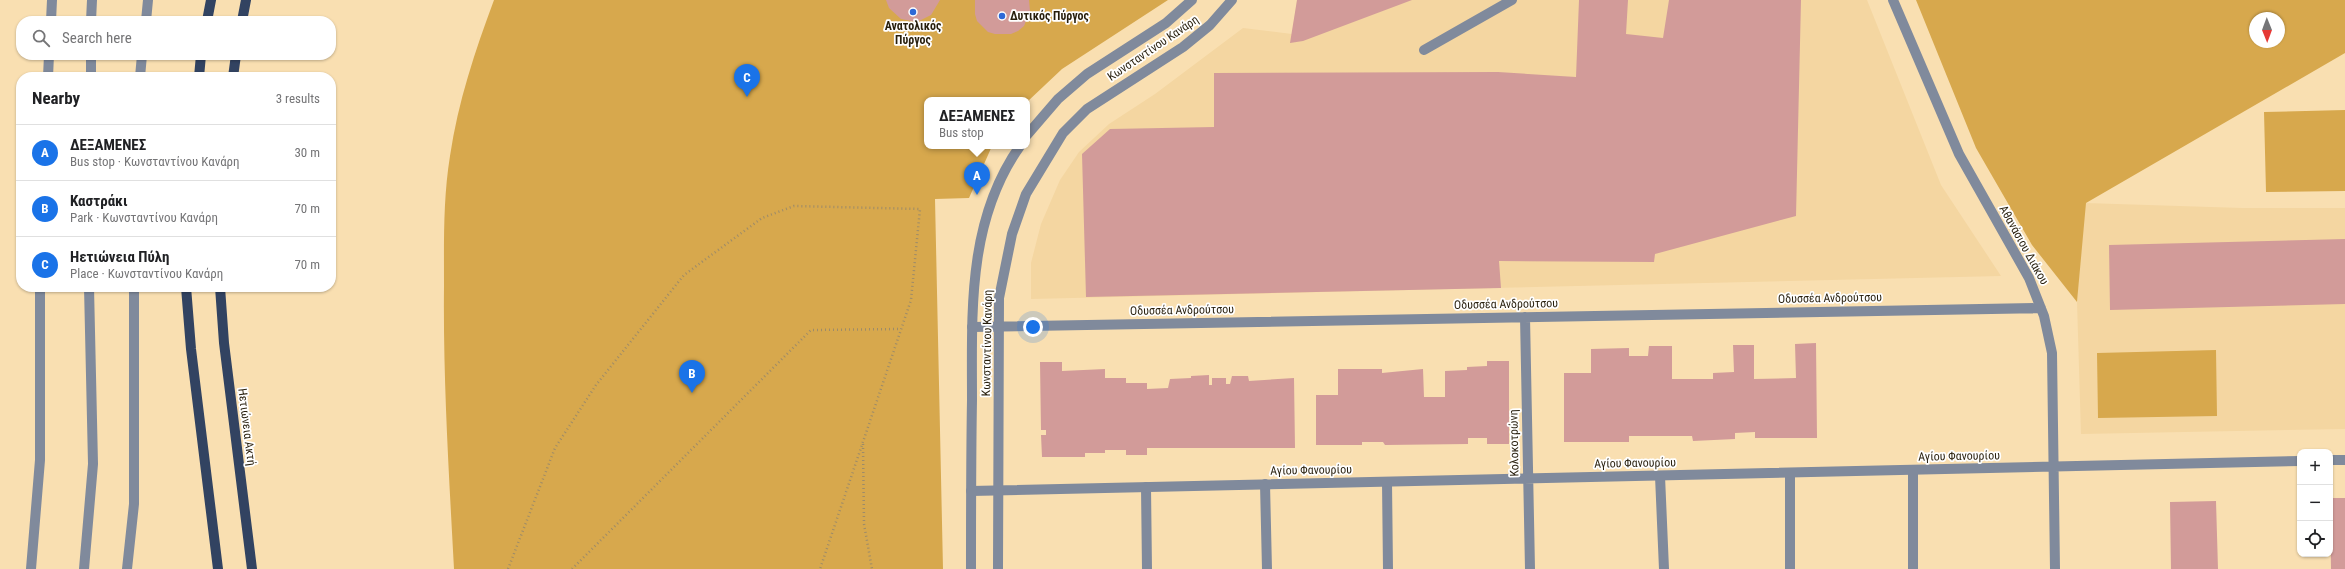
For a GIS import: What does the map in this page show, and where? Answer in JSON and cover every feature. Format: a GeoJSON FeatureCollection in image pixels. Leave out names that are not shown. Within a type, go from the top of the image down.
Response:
{"type":"FeatureCollection","features":[{"type":"Feature","properties":{"kind":"main road"},"geometry":{"type":"LineString","coordinates":[[209,16],[212,0]]}},
{"type":"Feature","properties":{"kind":"main road"},"geometry":{"type":"LineString","coordinates":[[243,16],[246,0]]}},
{"type":"Feature","properties":{"kind":"main road"},"geometry":{"type":"LineString","coordinates":[[200,72],[201,60]]}},
{"type":"Feature","properties":{"kind":"main road"},"geometry":{"type":"LineString","coordinates":[[234,72],[235,60]]}},
{"type":"Feature","properties":{"kind":"main road"},"geometry":{"type":"LineString","coordinates":[[186,292],[191,349],[218,569]]}},
{"type":"Feature","properties":{"kind":"main road","name":"Ηετιώνεια Ακτή"},"geometry":{"type":"LineString","coordinates":[[220,292],[224,343],[252,569]]}},
{"type":"Feature","properties":{"kind":"street"},"geometry":{"type":"LineString","coordinates":[[51,16],[52,0]]}},
{"type":"Feature","properties":{"kind":"street"},"geometry":{"type":"LineString","coordinates":[[91,16],[92,0]]}},
{"type":"Feature","properties":{"kind":"street"},"geometry":{"type":"LineString","coordinates":[[146,16],[148,0]]}},
{"type":"Feature","properties":{"kind":"street","name":"Κωνσταντίνου Κανάρη"},"geometry":{"type":"LineString","coordinates":[[1030,132],[1058,99],[1087,74],[1166,23],[1192,0]]}},
{"type":"Feature","properties":{"kind":"street","name":"Κωνσταντίνου Κανάρη"},"geometry":{"type":"LineString","coordinates":[[998,569],[1000,291],[1012,234],[1026,194],[1063,133],[1099,100],[1182,47],[1210,25],[1232,0]]}},
{"type":"Feature","properties":{"kind":"street"},"geometry":{"type":"LineString","coordinates":[[1424,50],[1512,0]]}},
{"type":"Feature","properties":{"kind":"street","name":"Αθανάσιου Διάκου"},"geometry":{"type":"LineString","coordinates":[[1893,0],[1959,154],[2029,278],[2041,308],[2052,353],[2055,569]]}},
{"type":"Feature","properties":{"kind":"street"},"geometry":{"type":"LineString","coordinates":[[48,72],[49,60]]}},
{"type":"Feature","properties":{"kind":"street"},"geometry":{"type":"LineString","coordinates":[[90,72],[91,60]]}},
{"type":"Feature","properties":{"kind":"street"},"geometry":{"type":"LineString","coordinates":[[140,72],[142,60]]}},
{"type":"Feature","properties":{"kind":"street","name":"Κωνσταντίνου Κανάρη"},"geometry":{"type":"LineString","coordinates":[[971,569],[972,327],[976,265],[985,218],[998,181],[1018,149]]}},
{"type":"Feature","properties":{"kind":"street"},"geometry":{"type":"LineString","coordinates":[[31,569],[40,460],[40,292]]}},
{"type":"Feature","properties":{"kind":"street"},"geometry":{"type":"LineString","coordinates":[[84,569],[92,464],[89,292]]}},
{"type":"Feature","properties":{"kind":"street"},"geometry":{"type":"LineString","coordinates":[[127,569],[134,504],[134,292]]}},
{"type":"Feature","properties":{"kind":"street","name":"Οδυσσέα Ανδρούτσου"},"geometry":{"type":"LineString","coordinates":[[972,327],[2041,308]]}},
{"type":"Feature","properties":{"kind":"street","name":"Κολοκοτρώνη"},"geometry":{"type":"LineString","coordinates":[[1525,317],[1530,569]]}},
{"type":"Feature","properties":{"kind":"street"},"geometry":{"type":"LineString","coordinates":[[2333,460],[2345,460]]}},
{"type":"Feature","properties":{"kind":"street","name":"Αγίου Φανουρίου"},"geometry":{"type":"LineString","coordinates":[[971,491],[2297,461]]}},
{"type":"Feature","properties":{"kind":"street"},"geometry":{"type":"LineString","coordinates":[[1913,470],[1913,569]]}},
{"type":"Feature","properties":{"kind":"street"},"geometry":{"type":"LineString","coordinates":[[1790,473],[1790,569]]}},
{"type":"Feature","properties":{"kind":"street"},"geometry":{"type":"LineString","coordinates":[[1660,476],[1664,569]]}},
{"type":"Feature","properties":{"kind":"street"},"geometry":{"type":"LineString","coordinates":[[1387,482],[1388,569]]}},
{"type":"Feature","properties":{"kind":"street"},"geometry":{"type":"LineString","coordinates":[[1264,484],[1267,569]]}},
{"type":"Feature","properties":{"kind":"street"},"geometry":{"type":"LineString","coordinates":[[1146,487],[1147,569]]}},
{"type":"Feature","properties":{"kind":"path"},"geometry":{"type":"LineString","coordinates":[[508,569],[555,448],[596,385],[684,275],[762,218],[794,206],[920,209],[911,300],[820,569]]}},
{"type":"Feature","properties":{"kind":"path"},"geometry":{"type":"LineString","coordinates":[[572,569],[811,330],[901,329]]}},
{"type":"Feature","properties":{"kind":"path"},"geometry":{"type":"LineString","coordinates":[[864,441],[864,524],[872,569]]}},
{"type":"Feature","properties":{"kind":"shaded area"},"geometry":{"type":"Polygon","coordinates":[[[494,0],[1168,0],[1062,69],[1030,99],[1030,97],[924,97],[924,149],[991,149],[969,198],[935,199],[943,569],[454,569],[444,357],[445,205],[453,136],[462,96],[480,38],[494,0]]]}},
{"type":"Feature","properties":{"kind":"shaded area"},"geometry":{"type":"Polygon","coordinates":[[[1297,0],[1867,0],[1941,185],[2001,276],[1031,299],[1031,263],[1041,224],[1060,180],[1079,152],[1109,124],[1155,94],[1243,28],[1292,34],[1297,0]]]}},
{"type":"Feature","properties":{"kind":"shaded area"},"geometry":{"type":"Polygon","coordinates":[[[1916,0],[2345,0],[2345,53],[2086,203],[2077,302],[2032,245],[1976,148],[1916,0]]]}},
{"type":"Feature","properties":{"kind":"shaded area"},"geometry":{"type":"Polygon","coordinates":[[[2345,110],[2345,191],[2266,192],[2264,112],[2345,110]]]}},
{"type":"Feature","properties":{"kind":"shaded area"},"geometry":{"type":"Polygon","coordinates":[[[2085,203],[2242,208],[2345,208],[2345,429],[2081,434],[2077,302],[2085,203]]]}},
{"type":"Feature","properties":{"kind":"shaded area"},"geometry":{"type":"Polygon","coordinates":[[[2216,350],[2217,416],[2098,418],[2097,353],[2216,350]]]}},
{"type":"Feature","properties":{"kind":"building","name":"Ανατολικός Πύργος"},"geometry":{"type":"Polygon","coordinates":[[[886,0],[940,0],[931,15],[917,22],[901,19],[889,8],[886,0]]]}},
{"type":"Feature","properties":{"kind":"building","name":"Δυτικός Πύργος"},"geometry":{"type":"Polygon","coordinates":[[[975,0],[1029,0],[1030,11],[1024,26],[1018,31],[1011,34],[995,34],[988,32],[977,21],[975,14],[975,0]]]}},
{"type":"Feature","properties":{"kind":"building"},"geometry":{"type":"Polygon","coordinates":[[[1297,0],[1412,0],[1303,41],[1290,43],[1297,0]]]}},
{"type":"Feature","properties":{"kind":"building"},"geometry":{"type":"Polygon","coordinates":[[[1579,0],[1628,0],[1626,34],[1663,38],[1669,0],[1801,0],[1796,216],[1655,254],[1654,262],[1499,261],[1501,288],[1086,297],[1082,154],[1110,129],[1214,127],[1214,73],[1498,72],[1576,77],[1579,0]]]}},
{"type":"Feature","properties":{"kind":"building"},"geometry":{"type":"Polygon","coordinates":[[[2345,239],[2345,304],[2110,310],[2109,245],[2345,239]]]}},
{"type":"Feature","properties":{"kind":"building"},"geometry":{"type":"Polygon","coordinates":[[[1816,343],[1817,438],[1755,438],[1755,432],[1735,433],[1735,439],[1693,441],[1692,436],[1629,436],[1629,442],[1564,442],[1564,373],[1591,373],[1591,349],[1629,348],[1629,356],[1648,356],[1649,346],[1672,346],[1672,379],[1713,379],[1713,373],[1734,372],[1733,345],[1754,345],[1754,379],[1796,378],[1795,344],[1816,343]]]}},
{"type":"Feature","properties":{"kind":"building"},"geometry":{"type":"Polygon","coordinates":[[[1487,361],[1509,361],[1509,444],[1487,444],[1487,438],[1468,438],[1468,444],[1385,445],[1383,442],[1362,442],[1362,445],[1316,445],[1316,395],[1338,395],[1338,369],[1382,369],[1382,373],[1423,369],[1424,397],[1445,397],[1445,371],[1467,370],[1467,367],[1487,366],[1487,361]]]}},
{"type":"Feature","properties":{"kind":"building"},"geometry":{"type":"Polygon","coordinates":[[[1040,362],[1062,362],[1062,371],[1105,369],[1105,378],[1126,378],[1126,383],[1147,383],[1147,389],[1168,388],[1170,379],[1191,378],[1191,376],[1209,375],[1209,385],[1212,385],[1212,378],[1226,378],[1226,384],[1230,384],[1232,376],[1248,376],[1249,381],[1294,378],[1295,448],[1147,448],[1147,455],[1126,455],[1126,450],[1105,450],[1105,453],[1085,453],[1085,457],[1042,457],[1041,435],[1046,435],[1046,430],[1041,430],[1040,362]]]}},
{"type":"Feature","properties":{"kind":"building"},"geometry":{"type":"Polygon","coordinates":[[[2333,498],[2345,498],[2345,569],[2331,569],[2331,557],[2333,557],[2333,498]]]}},
{"type":"Feature","properties":{"kind":"building"},"geometry":{"type":"Polygon","coordinates":[[[2216,501],[2218,569],[2171,569],[2170,502],[2216,501]]]}},
{"type":"Feature","properties":{"kind":"place","name":"Ανατολικός Πύργος"},"geometry":{"type":"Point","coordinates":[913,12]}},
{"type":"Feature","properties":{"kind":"place","name":"Δυτικός Πύργος"},"geometry":{"type":"Point","coordinates":[1002,16]}},
{"type":"Feature","properties":{"kind":"place","name":"Ηετιώνεια Πύλη"},"geometry":{"type":"Point","coordinates":[747,97]}},
{"type":"Feature","properties":{"kind":"place","name":"ΔΕΞΑΜΕΝΕΣ"},"geometry":{"type":"Point","coordinates":[977,195]}},
{"type":"Feature","properties":{"kind":"place","name":"Καστράκι"},"geometry":{"type":"Point","coordinates":[692,393]}}]}
